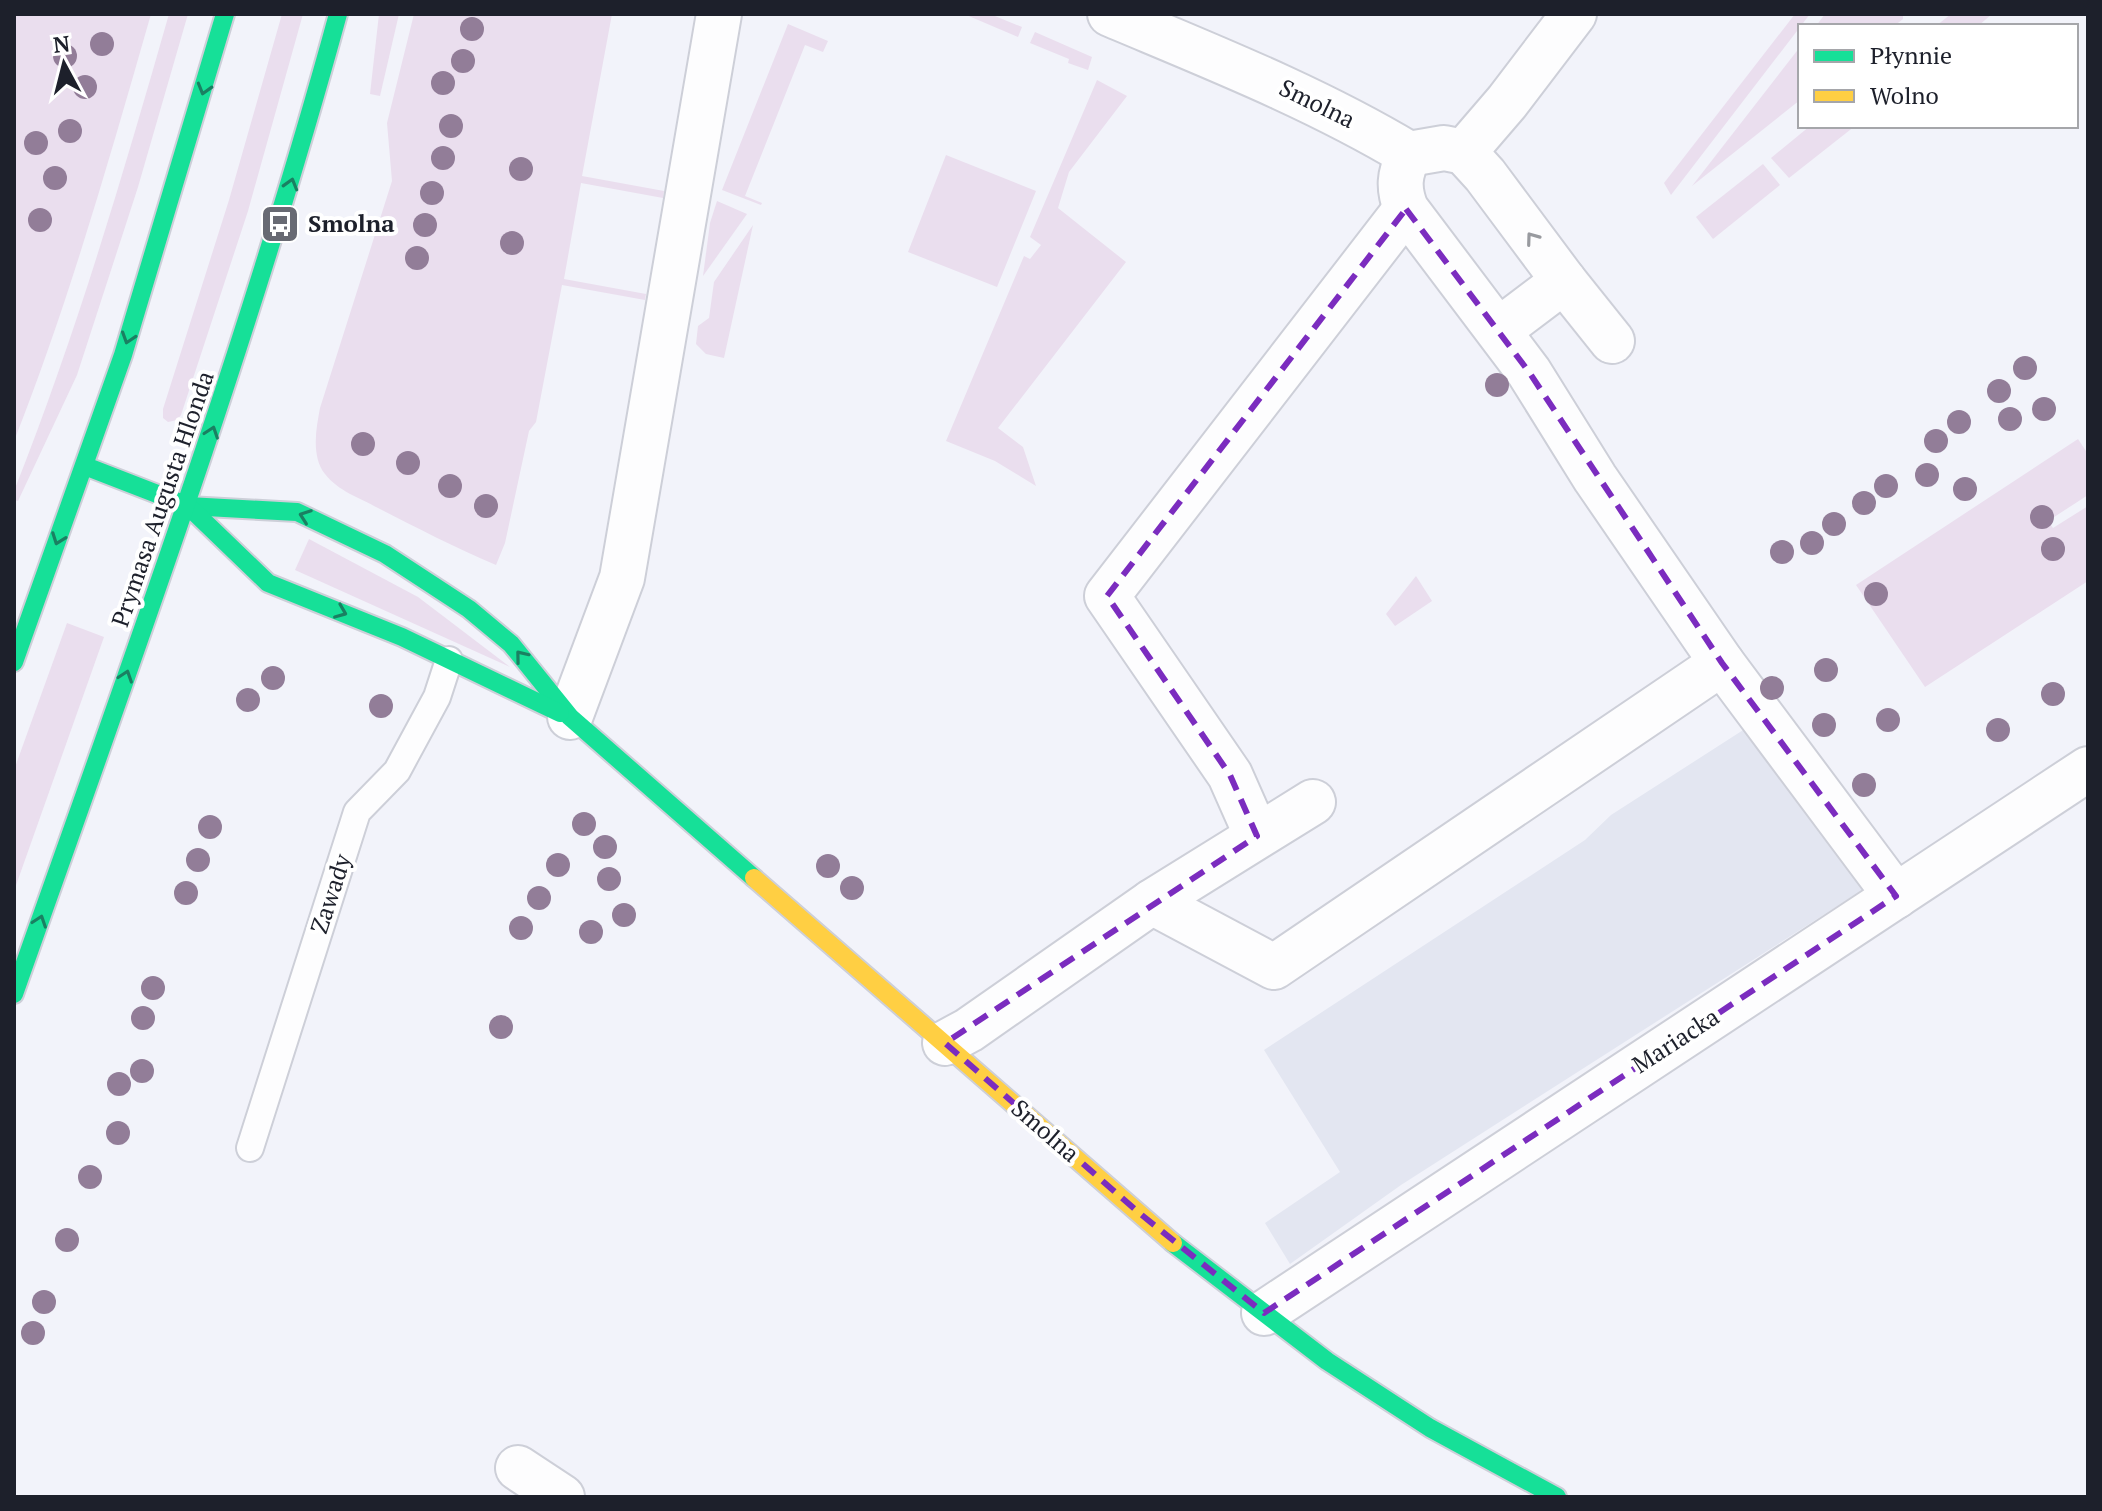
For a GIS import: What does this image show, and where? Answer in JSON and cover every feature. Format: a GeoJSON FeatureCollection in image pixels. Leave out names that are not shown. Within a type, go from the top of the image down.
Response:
{"type":"FeatureCollection","features":[{"type":"Feature","properties":{"kind":"street"},"geometry":{"type":"LineString","coordinates":[[14,662],[85,466],[175,191],[225,14]]}},
{"type":"Feature","properties":{"kind":"street","name":"Prymasa Augusta Hlonda"},"geometry":{"type":"LineString","coordinates":[[14,994],[188,506],[280,224],[338,14]]}},
{"type":"Feature","properties":{"kind":"street"},"geometry":{"type":"LineString","coordinates":[[570,717],[622,578],[719,14]]}},
{"type":"Feature","properties":{"kind":"street","name":"Smolna"},"geometry":{"type":"LineString","coordinates":[[1110,14],[1302,95],[1409,154]]}},
{"type":"Feature","properties":{"kind":"street"},"geometry":{"type":"LineString","coordinates":[[1464,152],[1507,102],[1574,14]]}},
{"type":"Feature","properties":{"kind":"street"},"geometry":{"type":"LineString","coordinates":[[1612,341],[1464,152],[1444,148],[1409,154],[1401,172],[1399,191],[1406,209],[1529,372],[1595,478],[1722,663],[1896,896]]}},
{"type":"Feature","properties":{"kind":"street"},"geometry":{"type":"LineString","coordinates":[[1257,836],[1230,775],[1107,596],[1406,209]]}},
{"type":"Feature","properties":{"kind":"street"},"geometry":{"type":"LineString","coordinates":[[1499,330],[1564,281]]}},
{"type":"Feature","properties":{"kind":"street","name":"Smolna"},"geometry":{"type":"LineString","coordinates":[[85,466],[188,506],[297,512],[385,554],[469,609],[511,644],[570,717],[1164,1236],[1327,1361],[1430,1428],[1557,1497]]}},
{"type":"Feature","properties":{"kind":"street","name":"Smolna"},"geometry":{"type":"LineString","coordinates":[[188,506],[268,583],[402,637],[570,717]]}},
{"type":"Feature","properties":{"kind":"street"},"geometry":{"type":"LineString","coordinates":[[1152,902],[1274,967],[1722,663]]}},
{"type":"Feature","properties":{"kind":"street","name":"Mariacka"},"geometry":{"type":"LineString","coordinates":[[1264,1313],[2088,769]]}},
{"type":"Feature","properties":{"kind":"street"},"geometry":{"type":"LineString","coordinates":[[945,1043],[969,1030],[1152,902],[1313,802]]}},
{"type":"Feature","properties":{"kind":"street"},"geometry":{"type":"LineString","coordinates":[[518,1468],[557,1496]]}},
{"type":"Feature","properties":{"kind":"lane","name":"Zawady"},"geometry":{"type":"LineString","coordinates":[[250,1148],[357,812],[397,771],[437,697],[449,660]]}},
{"type":"Feature","properties":{"kind":"highlighted area"},"geometry":{"type":"Polygon","coordinates":[[[1406,209],[1529,372],[1722,663],[1896,896],[1264,1313],[1138,1212],[945,1043],[1257,836],[1230,775],[1107,596],[1406,209]]]}},
{"type":"Feature","properties":{"kind":"shaded area"},"geometry":{"type":"Polygon","coordinates":[[[14,14],[151,14],[71,283],[14,441],[14,14]]]}},
{"type":"Feature","properties":{"kind":"shaded area"},"geometry":{"type":"Polygon","coordinates":[[[169,14],[188,14],[138,187],[77,375],[18,501],[14,500],[14,491],[98,254],[169,14]]]}},
{"type":"Feature","properties":{"kind":"shaded area"},"geometry":{"type":"Polygon","coordinates":[[[282,14],[303,14],[248,211],[181,415],[177,420],[168,422],[163,418],[163,409],[229,200],[282,14]]]}},
{"type":"Feature","properties":{"kind":"shaded area"},"geometry":{"type":"Polygon","coordinates":[[[379,14],[399,14],[380,96],[370,94],[379,14]]]}},
{"type":"Feature","properties":{"kind":"shaded area"},"geometry":{"type":"Polygon","coordinates":[[[414,14],[612,14],[582,176],[664,191],[663,198],[581,183],[564,279],[646,294],[645,300],[562,285],[536,422],[529,431],[505,543],[496,565],[343,490],[325,474],[316,451],[320,408],[392,181],[387,123],[414,14]]]}},
{"type":"Feature","properties":{"kind":"shaded area"},"geometry":{"type":"Polygon","coordinates":[[[964,14],[990,14],[1022,27],[1018,37],[964,14]]]}},
{"type":"Feature","properties":{"kind":"shaded area"},"geometry":{"type":"Polygon","coordinates":[[[1795,14],[1810,14],[1802,24],[1798,24],[1798,30],[1671,195],[1664,183],[1795,14]]]}},
{"type":"Feature","properties":{"kind":"shaded area"},"geometry":{"type":"Polygon","coordinates":[[[1825,14],[1903,14],[1903,19],[1897,24],[1818,24],[1825,14]]]}},
{"type":"Feature","properties":{"kind":"shaded area"},"geometry":{"type":"Polygon","coordinates":[[[1951,14],[1992,14],[1980,24],[1938,24],[1951,14]]]}},
{"type":"Feature","properties":{"kind":"shaded area"},"geometry":{"type":"Polygon","coordinates":[[[788,24],[828,41],[823,52],[805,45],[745,196],[761,205],[722,190],[788,24]]]}},
{"type":"Feature","properties":{"kind":"shaded area"},"geometry":{"type":"Polygon","coordinates":[[[1035,32],[1092,57],[1088,70],[1030,43],[1035,32]]]}},
{"type":"Feature","properties":{"kind":"shaded area"},"geometry":{"type":"Polygon","coordinates":[[[1798,50],[1798,102],[1692,186],[1798,50]]]}},
{"type":"Feature","properties":{"kind":"shaded area"},"geometry":{"type":"Polygon","coordinates":[[[1097,80],[1127,96],[1069,172],[1058,208],[1126,262],[998,428],[1023,447],[1036,486],[995,461],[946,441],[1024,256],[1030,259],[1041,245],[1030,237],[1097,80]]]}},
{"type":"Feature","properties":{"kind":"shaded area"},"geometry":{"type":"Polygon","coordinates":[[[1808,128],[1852,128],[1789,178],[1771,158],[1808,128]]]}},
{"type":"Feature","properties":{"kind":"shaded area"},"geometry":{"type":"Polygon","coordinates":[[[946,155],[1036,191],[997,287],[908,252],[946,155]]]}},
{"type":"Feature","properties":{"kind":"shaded area"},"geometry":{"type":"Polygon","coordinates":[[[1763,164],[1780,185],[1713,239],[1696,217],[1763,164]]]}},
{"type":"Feature","properties":{"kind":"shaded area"},"geometry":{"type":"Polygon","coordinates":[[[717,201],[747,214],[703,276],[710,223],[717,201]]]}},
{"type":"Feature","properties":{"kind":"shaded area"},"geometry":{"type":"Polygon","coordinates":[[[753,225],[724,358],[706,354],[696,344],[698,326],[709,318],[714,282],[753,225]]]}},
{"type":"Feature","properties":{"kind":"shaded area"},"geometry":{"type":"Polygon","coordinates":[[[2078,439],[2088,454],[2088,495],[2048,521],[2053,528],[2088,506],[2088,581],[1925,687],[1856,585],[2078,439]]]}},
{"type":"Feature","properties":{"kind":"shaded area"},"geometry":{"type":"Polygon","coordinates":[[[309,539],[418,597],[510,667],[295,570],[309,539]]]}},
{"type":"Feature","properties":{"kind":"shaded area"},"geometry":{"type":"Polygon","coordinates":[[[1416,576],[1432,601],[1395,626],[1386,614],[1416,576]]]}},
{"type":"Feature","properties":{"kind":"shaded area"},"geometry":{"type":"Polygon","coordinates":[[[67,623],[104,637],[14,891],[14,770],[67,623]]]}},
{"type":"Feature","properties":{"kind":"shaded area"},"geometry":{"type":"Polygon","coordinates":[[[1751,725],[1864,889],[1401,1185],[1290,1264],[1265,1223],[1340,1172],[1264,1050],[1585,840],[1611,815],[1751,725]]]}},
{"type":"Feature","properties":{"kind":"traffic: fast"},"geometry":{"type":"LineString","coordinates":[[14,662],[123,355],[225,14]]}},
{"type":"Feature","properties":{"kind":"traffic: fast"},"geometry":{"type":"LineString","coordinates":[[14,994],[226,385],[338,14]]}},
{"type":"Feature","properties":{"kind":"traffic: fast"},"geometry":{"type":"LineString","coordinates":[[85,466],[188,506],[297,512],[385,554],[469,609],[511,644],[570,717],[754,878]]}},
{"type":"Feature","properties":{"kind":"traffic: fast"},"geometry":{"type":"LineString","coordinates":[[188,506],[268,583],[402,637],[560,713]]}},
{"type":"Feature","properties":{"kind":"traffic: fast"},"geometry":{"type":"LineString","coordinates":[[1173,1243],[1327,1361],[1430,1428],[1557,1497]]}},
{"type":"Feature","properties":{"kind":"traffic: slow"},"geometry":{"type":"LineString","coordinates":[[754,878],[1173,1243]]}},
{"type":"Feature","properties":{"kind":"place","name":"Smolna"},"geometry":{"type":"Point","coordinates":[280,224]}}]}
